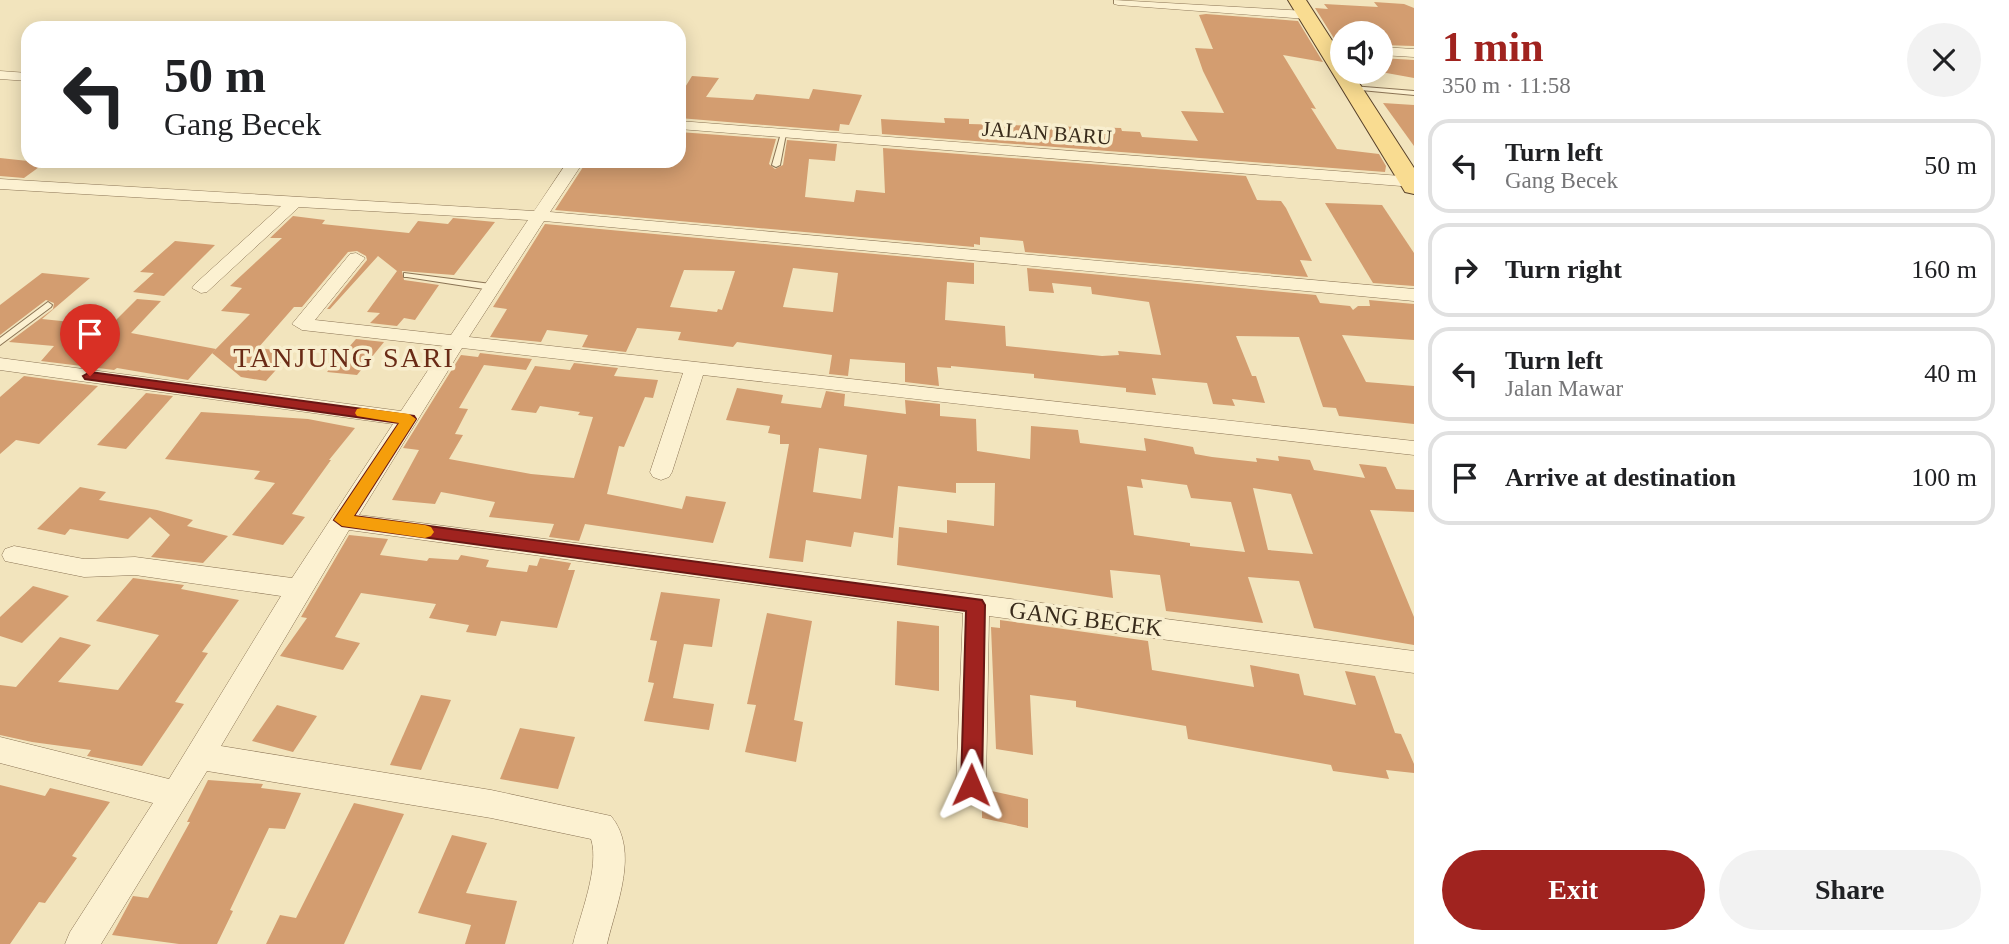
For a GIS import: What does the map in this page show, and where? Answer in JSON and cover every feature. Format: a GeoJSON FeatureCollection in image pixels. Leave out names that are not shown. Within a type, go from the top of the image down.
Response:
{"type":"FeatureCollection","features":[{"type":"Feature","properties":{"kind":"main road"},"geometry":{"type":"LineString","coordinates":[[1302,7],[1330,41]]}},
{"type":"Feature","properties":{"kind":"main road"},"geometry":{"type":"LineString","coordinates":[[1350,84],[1413,184]]}},
{"type":"Feature","properties":{"kind":"street"},"geometry":{"type":"LineString","coordinates":[[1118,2],[1302,7]]}},
{"type":"Feature","properties":{"kind":"street"},"geometry":{"type":"LineString","coordinates":[[1393,52],[1414,54]]}},
{"type":"Feature","properties":{"kind":"street"},"geometry":{"type":"LineString","coordinates":[[0,75],[21,76]]}},
{"type":"Feature","properties":{"kind":"street","name":"JALAN BARU"},"geometry":{"type":"LineString","coordinates":[[686,126],[1413,184]]}},
{"type":"Feature","properties":{"kind":"street"},"geometry":{"type":"LineString","coordinates":[[82,944],[176,795],[342,520],[491,287],[571,168]]}},
{"type":"Feature","properties":{"kind":"street"},"geometry":{"type":"LineString","coordinates":[[0,184],[540,216],[1414,295]]}},
{"type":"Feature","properties":{"kind":"street"},"geometry":{"type":"LineString","coordinates":[[201,288],[296,201]]}},
{"type":"Feature","properties":{"kind":"street"},"geometry":{"type":"LineString","coordinates":[[356,258],[302,324],[1414,448]]}},
{"type":"Feature","properties":{"kind":"street"},"geometry":{"type":"LineString","coordinates":[[3,367],[409,419]]}},
{"type":"Feature","properties":{"kind":"street"},"geometry":{"type":"LineString","coordinates":[[661,472],[695,369]]}},
{"type":"Feature","properties":{"kind":"street","name":"GANG BECEK"},"geometry":{"type":"LineString","coordinates":[[342,520],[1414,662]]}},
{"type":"Feature","properties":{"kind":"street"},"geometry":{"type":"LineString","coordinates":[[14,555],[83,568],[135,566],[299,589]]}},
{"type":"Feature","properties":{"kind":"street"},"geometry":{"type":"LineString","coordinates":[[971,785],[976,605]]}},
{"type":"Feature","properties":{"kind":"street"},"geometry":{"type":"LineString","coordinates":[[0,750],[176,795]]}},
{"type":"Feature","properties":{"kind":"street"},"geometry":{"type":"LineString","coordinates":[[198,756],[491,804],[600,826],[608,833],[611,852],[590,944]]}},
{"type":"Feature","properties":{"kind":"lane"},"geometry":{"type":"LineString","coordinates":[[1376,84],[1414,93]]}},
{"type":"Feature","properties":{"kind":"lane"},"geometry":{"type":"LineString","coordinates":[[776,165],[783,134]]}},
{"type":"Feature","properties":{"kind":"lane"},"geometry":{"type":"LineString","coordinates":[[407,275],[491,287]]}},
{"type":"Feature","properties":{"kind":"lane"},"geometry":{"type":"LineString","coordinates":[[0,342],[48,306]]}},
{"type":"Feature","properties":{"kind":"building"},"geometry":{"type":"Polygon","coordinates":[[[1374,2],[1404,4],[1414,8],[1414,46],[1393,45],[1393,21],[1330,21],[1330,32],[1315,8],[1328,9],[1324,4],[1378,7],[1374,2]]]}},
{"type":"Feature","properties":{"kind":"building"},"geometry":{"type":"Polygon","coordinates":[[[1199,15],[1298,21],[1323,62],[1283,55],[1316,109],[1311,108],[1337,149],[1379,154],[1386,166],[1385,172],[882,134],[881,119],[945,123],[944,118],[969,119],[969,124],[1121,128],[1122,131],[1140,132],[1142,137],[1198,141],[1181,111],[1224,113],[1195,48],[1213,49],[1199,15]]]}},
{"type":"Feature","properties":{"kind":"building"},"geometry":{"type":"Polygon","coordinates":[[[1393,59],[1414,60],[1414,78],[1393,74],[1393,59]]]}},
{"type":"Feature","properties":{"kind":"building"},"geometry":{"type":"Polygon","coordinates":[[[692,76],[719,78],[706,97],[753,100],[756,94],[809,99],[813,89],[862,95],[849,125],[840,124],[839,131],[686,119],[686,86],[692,76]]]}},
{"type":"Feature","properties":{"kind":"building"},"geometry":{"type":"Polygon","coordinates":[[[1383,103],[1414,105],[1414,146],[1383,103]]]}},
{"type":"Feature","properties":{"kind":"building"},"geometry":{"type":"Polygon","coordinates":[[[686,133],[776,139],[769,164],[775,169],[783,165],[787,140],[837,144],[835,161],[809,159],[805,197],[854,202],[856,190],[885,193],[883,148],[1246,176],[1257,200],[1281,201],[1312,261],[1300,260],[1308,277],[1025,252],[1023,241],[980,237],[980,245],[974,244],[974,247],[555,210],[582,168],[686,168],[686,133]]]}},
{"type":"Feature","properties":{"kind":"building"},"geometry":{"type":"Polygon","coordinates":[[[0,158],[21,160],[21,168],[38,168],[24,178],[0,176],[0,158]]]}},
{"type":"Feature","properties":{"kind":"building"},"geometry":{"type":"Polygon","coordinates":[[[1325,203],[1382,205],[1414,253],[1414,286],[1373,283],[1325,203]]]}},
{"type":"Feature","properties":{"kind":"building"},"geometry":{"type":"Polygon","coordinates":[[[293,216],[325,220],[322,224],[409,233],[418,221],[448,224],[453,218],[495,222],[454,275],[402,271],[404,280],[439,285],[415,320],[404,318],[397,326],[370,323],[380,313],[367,312],[397,271],[378,256],[330,309],[327,309],[367,260],[366,256],[357,251],[348,252],[302,307],[294,307],[258,348],[292,352],[266,381],[241,377],[212,353],[250,314],[221,311],[242,288],[230,286],[282,238],[270,238],[293,216]]]}},
{"type":"Feature","properties":{"kind":"building"},"geometry":{"type":"Polygon","coordinates":[[[545,224],[974,263],[974,284],[947,282],[945,320],[1005,326],[1006,346],[1102,356],[1119,355],[1118,351],[1161,355],[1149,302],[1092,294],[1091,287],[1052,283],[1054,293],[1029,291],[1027,268],[1316,295],[1320,303],[1350,306],[1353,310],[1358,306],[1370,306],[1369,300],[1414,304],[1414,340],[1342,335],[1366,382],[1414,386],[1414,424],[1339,416],[1336,408],[1323,407],[1299,337],[1236,336],[1252,376],[1256,376],[1265,403],[1232,399],[1235,406],[1213,404],[1207,383],[1152,378],[1156,395],[1126,392],[1126,388],[1034,378],[1034,374],[951,366],[937,367],[939,386],[905,382],[905,363],[850,359],[848,376],[829,374],[832,355],[737,342],[733,347],[678,340],[681,332],[637,328],[626,352],[582,347],[588,335],[547,330],[541,342],[490,337],[507,309],[493,307],[545,224]],[[793,268],[783,307],[833,312],[838,273],[793,268]],[[684,270],[670,307],[717,312],[718,309],[722,310],[735,271],[684,270]]]}},
{"type":"Feature","properties":{"kind":"building"},"geometry":{"type":"Polygon","coordinates":[[[175,241],[215,245],[164,296],[133,292],[154,273],[140,272],[175,241]]]}},
{"type":"Feature","properties":{"kind":"building"},"geometry":{"type":"Polygon","coordinates":[[[42,273],[90,278],[42,319],[110,326],[137,299],[161,301],[131,333],[216,349],[188,380],[117,368],[114,370],[41,361],[54,346],[9,342],[53,309],[54,303],[46,300],[0,335],[0,305],[42,273]]]}},
{"type":"Feature","properties":{"kind":"building"},"geometry":{"type":"Polygon","coordinates":[[[356,339],[384,342],[357,375],[327,372],[356,339]]]}},
{"type":"Feature","properties":{"kind":"building"},"geometry":{"type":"Polygon","coordinates":[[[480,353],[532,359],[526,370],[484,365],[459,408],[468,409],[455,434],[463,435],[449,459],[531,474],[574,478],[593,417],[578,415],[580,412],[540,406],[536,413],[511,410],[535,366],[570,370],[574,363],[618,368],[614,376],[658,380],[653,398],[645,397],[624,447],[619,446],[607,494],[682,509],[686,496],[726,502],[713,543],[585,524],[579,541],[549,537],[554,524],[489,517],[495,502],[441,492],[435,504],[392,500],[419,450],[403,448],[461,355],[478,357],[480,353]]]}},
{"type":"Feature","properties":{"kind":"building"},"geometry":{"type":"Polygon","coordinates":[[[24,376],[98,386],[39,444],[16,440],[0,454],[0,397],[24,376]]]}},
{"type":"Feature","properties":{"kind":"building"},"geometry":{"type":"Polygon","coordinates":[[[737,388],[783,395],[781,403],[821,408],[826,391],[845,394],[844,406],[906,414],[905,400],[940,404],[940,416],[976,419],[977,451],[1030,459],[1031,426],[1078,430],[1080,443],[1146,451],[1144,438],[1193,447],[1195,454],[1212,457],[1257,462],[1256,458],[1279,461],[1278,456],[1310,460],[1314,470],[1365,478],[1359,464],[1386,467],[1396,489],[1414,490],[1414,512],[1370,510],[1414,617],[1414,645],[1314,628],[1299,581],[1248,577],[1263,623],[1166,611],[1160,575],[1110,570],[1113,598],[897,565],[899,527],[947,533],[947,520],[994,526],[995,483],[956,483],[956,493],[898,486],[893,538],[854,532],[851,547],[806,540],[803,562],[769,558],[789,444],[780,444],[780,435],[768,433],[770,426],[726,420],[737,388]],[[819,448],[813,492],[861,499],[867,455],[819,448]],[[1141,479],[1143,488],[1127,486],[1134,535],[1190,543],[1190,546],[1245,552],[1231,502],[1191,498],[1187,485],[1141,479]],[[1253,488],[1268,550],[1313,554],[1291,494],[1253,488]]]}},
{"type":"Feature","properties":{"kind":"building"},"geometry":{"type":"Polygon","coordinates":[[[146,393],[173,396],[126,449],[97,445],[146,393]]]}},
{"type":"Feature","properties":{"kind":"building"},"geometry":{"type":"Polygon","coordinates":[[[201,412],[308,419],[355,428],[292,514],[305,517],[283,545],[232,535],[275,483],[254,479],[260,471],[165,459],[201,412]]]}},
{"type":"Feature","properties":{"kind":"building"},"geometry":{"type":"Polygon","coordinates":[[[80,487],[106,492],[99,500],[157,510],[193,520],[187,526],[228,536],[203,563],[151,557],[170,535],[150,517],[128,539],[70,529],[65,535],[37,529],[80,487]]]}},
{"type":"Feature","properties":{"kind":"building"},"geometry":{"type":"Polygon","coordinates":[[[349,535],[388,539],[380,555],[427,561],[429,558],[458,560],[461,555],[489,560],[486,567],[527,572],[529,565],[537,566],[540,558],[571,563],[568,570],[575,570],[557,628],[501,621],[496,636],[466,632],[469,625],[429,618],[436,604],[361,593],[335,637],[360,643],[343,670],[280,656],[307,618],[301,617],[349,535]]]}},
{"type":"Feature","properties":{"kind":"building"},"geometry":{"type":"Polygon","coordinates":[[[133,578],[184,585],[181,589],[239,600],[202,652],[208,653],[175,702],[184,704],[142,766],[87,756],[91,750],[0,735],[0,685],[16,687],[60,637],[91,645],[58,682],[118,690],[159,635],[96,621],[133,578]]]}},
{"type":"Feature","properties":{"kind":"building"},"geometry":{"type":"Polygon","coordinates":[[[33,586],[69,596],[22,643],[0,636],[0,617],[33,586]]]}},
{"type":"Feature","properties":{"kind":"building"},"geometry":{"type":"Polygon","coordinates":[[[661,592],[720,599],[712,647],[684,644],[673,698],[714,704],[709,730],[644,721],[654,683],[648,682],[657,641],[650,640],[661,592]]]}},
{"type":"Feature","properties":{"kind":"building"},"geometry":{"type":"Polygon","coordinates":[[[767,613],[812,621],[794,720],[803,722],[796,762],[745,752],[756,705],[747,704],[767,613]]]}},
{"type":"Feature","properties":{"kind":"building"},"geometry":{"type":"Polygon","coordinates":[[[1000,620],[1148,641],[1152,670],[1254,687],[1250,665],[1299,674],[1304,695],[1356,705],[1345,671],[1375,676],[1395,733],[1401,734],[1414,764],[1414,773],[1386,770],[1389,779],[1333,771],[1331,765],[1188,739],[1186,726],[1076,707],[1076,701],[1030,695],[1033,755],[996,749],[991,627],[1000,628],[1000,620]]]}},
{"type":"Feature","properties":{"kind":"building"},"geometry":{"type":"Polygon","coordinates":[[[897,621],[939,626],[939,691],[895,685],[897,621]]]}},
{"type":"Feature","properties":{"kind":"building"},"geometry":{"type":"Polygon","coordinates":[[[421,695],[451,700],[421,770],[390,765],[421,695]]]}},
{"type":"Feature","properties":{"kind":"building"},"geometry":{"type":"Polygon","coordinates":[[[277,705],[317,716],[293,752],[252,741],[277,705]]]}},
{"type":"Feature","properties":{"kind":"building"},"geometry":{"type":"Polygon","coordinates":[[[520,728],[575,737],[558,789],[500,779],[520,728]]]}},
{"type":"Feature","properties":{"kind":"building"},"geometry":{"type":"Polygon","coordinates":[[[208,780],[263,784],[261,788],[301,793],[285,829],[269,828],[217,944],[179,944],[112,935],[133,896],[148,898],[190,822],[187,822],[208,780]]]}},
{"type":"Feature","properties":{"kind":"building"},"geometry":{"type":"Polygon","coordinates":[[[0,785],[45,796],[50,788],[110,802],[72,856],[77,858],[45,903],[39,902],[10,944],[0,944],[0,785]]]}},
{"type":"Feature","properties":{"kind":"building"},"geometry":{"type":"Polygon","coordinates":[[[987,790],[1028,799],[1028,828],[982,818],[982,798],[987,790]]]}},
{"type":"Feature","properties":{"kind":"building"},"geometry":{"type":"Polygon","coordinates":[[[354,803],[404,814],[344,944],[266,944],[280,915],[296,918],[354,803]]]}},
{"type":"Feature","properties":{"kind":"building"},"geometry":{"type":"Polygon","coordinates":[[[452,835],[487,843],[466,893],[517,901],[505,944],[465,944],[471,925],[418,913],[452,835]]]}},
{"type":"Feature","properties":{"kind":"slow traffic"},"geometry":{"type":"LineString","coordinates":[[362,413],[409,419],[342,520],[425,532]]}},
{"type":"Feature","properties":{"kind":"district","name":"TANJUNG SARI"},"geometry":{"type":"Point","coordinates":[344,357]}},
{"type":"Feature","properties":{"kind":"route"},"geometry":{"type":"LineString","coordinates":[[90,376],[409,419],[342,520],[976,605],[971,785]]}}]}
